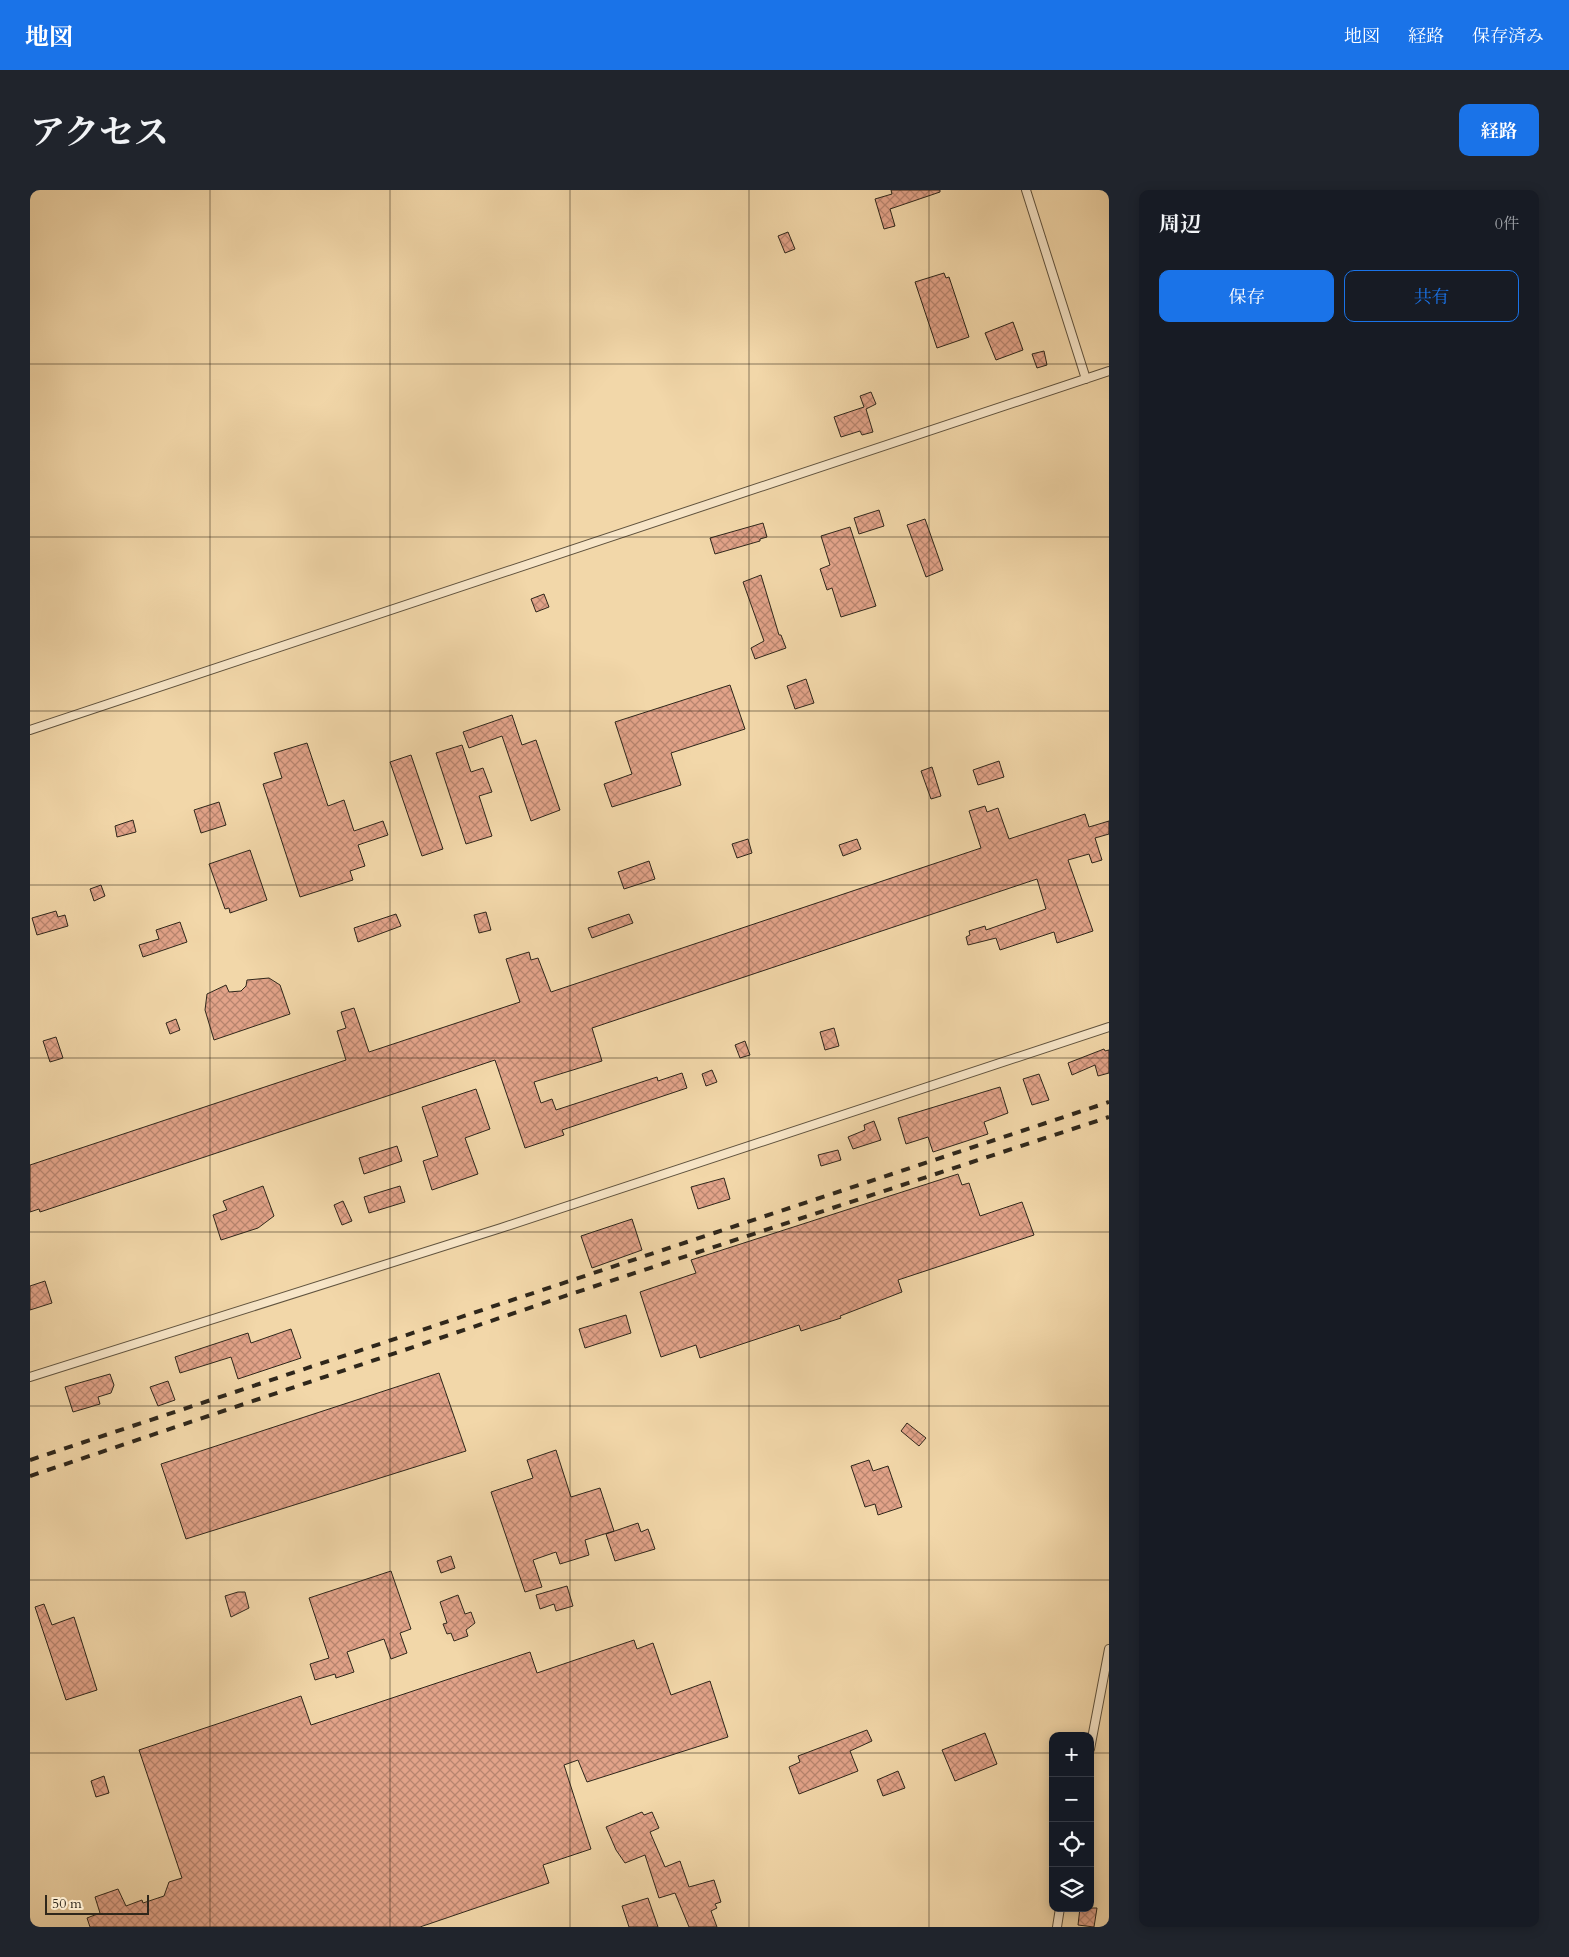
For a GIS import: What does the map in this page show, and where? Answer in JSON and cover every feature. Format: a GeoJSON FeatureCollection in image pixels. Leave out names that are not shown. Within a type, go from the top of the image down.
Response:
{"type":"FeatureCollection","features":[{"type":"Feature","properties":{"kind":"lane"},"geometry":{"type":"LineString","coordinates":[[1026,190],[1086,379]]}},
{"type":"Feature","properties":{"kind":"lane"},"geometry":{"type":"LineString","coordinates":[[30,730],[1109,371]]}},
{"type":"Feature","properties":{"kind":"lane"},"geometry":{"type":"LineString","coordinates":[[30,1377],[474,1237],[1109,1027]]}},
{"type":"Feature","properties":{"kind":"lane"},"geometry":{"type":"LineString","coordinates":[[1093,1732],[1109,1649]]}},
{"type":"Feature","properties":{"kind":"lane"},"geometry":{"type":"LineString","coordinates":[[1057,1927],[1059,1912]]}},
{"type":"Feature","properties":{"kind":"building"},"geometry":{"type":"Polygon","coordinates":[[[891,190],[940,190],[940,192],[890,209],[895,226],[884,229],[875,199],[892,194],[891,190]]]}},
{"type":"Feature","properties":{"kind":"building"},"geometry":{"type":"Polygon","coordinates":[[[788,232],[795,249],[785,253],[778,236],[788,232]]]}},
{"type":"Feature","properties":{"kind":"building"},"geometry":{"type":"Polygon","coordinates":[[[944,273],[946,278],[949,277],[969,337],[937,348],[915,282],[944,273]]]}},
{"type":"Feature","properties":{"kind":"building"},"geometry":{"type":"Polygon","coordinates":[[[1013,322],[1023,350],[996,360],[985,333],[1013,322]]]}},
{"type":"Feature","properties":{"kind":"building"},"geometry":{"type":"Polygon","coordinates":[[[1044,351],[1047,365],[1037,368],[1032,354],[1044,351]]]}},
{"type":"Feature","properties":{"kind":"building"},"geometry":{"type":"Polygon","coordinates":[[[871,392],[876,404],[866,409],[873,432],[862,435],[860,431],[841,437],[834,417],[864,407],[860,396],[871,392]]]}},
{"type":"Feature","properties":{"kind":"building"},"geometry":{"type":"Polygon","coordinates":[[[879,510],[884,526],[859,534],[854,518],[879,510]]]}},
{"type":"Feature","properties":{"kind":"building"},"geometry":{"type":"Polygon","coordinates":[[[925,519],[943,570],[926,577],[907,525],[925,519]]]}},
{"type":"Feature","properties":{"kind":"building"},"geometry":{"type":"Polygon","coordinates":[[[763,523],[767,537],[760,539],[760,541],[715,554],[710,538],[763,523]]]}},
{"type":"Feature","properties":{"kind":"building"},"geometry":{"type":"Polygon","coordinates":[[[850,527],[876,606],[841,617],[832,588],[827,590],[820,569],[830,565],[821,536],[850,527]]]}},
{"type":"Feature","properties":{"kind":"building"},"geometry":{"type":"Polygon","coordinates":[[[761,575],[779,635],[781,635],[786,648],[755,659],[751,648],[764,641],[743,582],[761,575]]]}},
{"type":"Feature","properties":{"kind":"building"},"geometry":{"type":"Polygon","coordinates":[[[544,594],[549,607],[536,612],[531,599],[544,594]]]}},
{"type":"Feature","properties":{"kind":"building"},"geometry":{"type":"Polygon","coordinates":[[[806,679],[814,703],[795,709],[787,686],[806,679]]]}},
{"type":"Feature","properties":{"kind":"building"},"geometry":{"type":"Polygon","coordinates":[[[730,685],[745,729],[671,753],[681,785],[612,807],[604,784],[632,774],[615,722],[730,685]]]}},
{"type":"Feature","properties":{"kind":"building"},"geometry":{"type":"Polygon","coordinates":[[[512,715],[522,745],[536,740],[560,810],[531,821],[502,736],[469,748],[463,732],[512,715]]]}},
{"type":"Feature","properties":{"kind":"building"},"geometry":{"type":"Polygon","coordinates":[[[307,743],[328,806],[344,800],[354,831],[383,821],[388,835],[358,845],[365,866],[350,871],[353,880],[300,897],[263,784],[282,778],[274,753],[307,743]]]}},
{"type":"Feature","properties":{"kind":"building"},"geometry":{"type":"Polygon","coordinates":[[[462,745],[471,772],[483,768],[492,792],[479,796],[492,836],[466,844],[436,753],[462,745]]]}},
{"type":"Feature","properties":{"kind":"building"},"geometry":{"type":"Polygon","coordinates":[[[411,755],[443,849],[422,856],[390,762],[411,755]]]}},
{"type":"Feature","properties":{"kind":"building"},"geometry":{"type":"Polygon","coordinates":[[[999,761],[1004,777],[978,785],[973,770],[999,761]]]}},
{"type":"Feature","properties":{"kind":"building"},"geometry":{"type":"Polygon","coordinates":[[[932,767],[941,796],[931,799],[921,771],[932,767]]]}},
{"type":"Feature","properties":{"kind":"building"},"geometry":{"type":"Polygon","coordinates":[[[219,802],[226,825],[201,833],[194,810],[219,802]]]}},
{"type":"Feature","properties":{"kind":"building"},"geometry":{"type":"Polygon","coordinates":[[[985,806],[987,812],[998,808],[1009,839],[1085,814],[1089,827],[1109,821],[1109,834],[1095,838],[1102,860],[1092,863],[1089,854],[1068,860],[1093,931],[1057,943],[1054,932],[1000,950],[996,938],[968,945],[966,937],[970,935],[969,931],[985,926],[986,930],[1046,909],[1037,879],[592,1028],[602,1061],[534,1082],[541,1103],[552,1099],[556,1110],[657,1077],[658,1081],[682,1073],[687,1088],[562,1130],[564,1135],[525,1148],[495,1060],[40,1212],[39,1209],[30,1212],[30,1165],[346,1060],[337,1031],[346,1028],[341,1012],[354,1008],[369,1052],[520,1002],[506,959],[529,952],[531,960],[538,958],[551,992],[981,848],[969,811],[985,806]]]}},
{"type":"Feature","properties":{"kind":"building"},"geometry":{"type":"Polygon","coordinates":[[[133,820],[136,832],[117,837],[115,826],[133,820]]]}},
{"type":"Feature","properties":{"kind":"building"},"geometry":{"type":"Polygon","coordinates":[[[748,839],[752,853],[737,858],[732,844],[748,839]]]}},
{"type":"Feature","properties":{"kind":"building"},"geometry":{"type":"Polygon","coordinates":[[[857,839],[861,849],[843,856],[839,845],[857,839]]]}},
{"type":"Feature","properties":{"kind":"building"},"geometry":{"type":"Polygon","coordinates":[[[250,850],[267,900],[230,913],[229,908],[225,909],[209,864],[250,850]]]}},
{"type":"Feature","properties":{"kind":"building"},"geometry":{"type":"Polygon","coordinates":[[[649,861],[655,879],[624,889],[618,872],[649,861]]]}},
{"type":"Feature","properties":{"kind":"building"},"geometry":{"type":"Polygon","coordinates":[[[101,885],[105,896],[94,901],[90,889],[101,885]]]}},
{"type":"Feature","properties":{"kind":"building"},"geometry":{"type":"Polygon","coordinates":[[[56,911],[58,917],[65,915],[68,926],[37,935],[32,918],[56,911]]]}},
{"type":"Feature","properties":{"kind":"building"},"geometry":{"type":"Polygon","coordinates":[[[486,912],[491,930],[479,933],[474,915],[486,912]]]}},
{"type":"Feature","properties":{"kind":"building"},"geometry":{"type":"Polygon","coordinates":[[[396,914],[401,926],[358,942],[354,928],[396,914]]]}},
{"type":"Feature","properties":{"kind":"building"},"geometry":{"type":"Polygon","coordinates":[[[629,914],[633,923],[592,938],[588,928],[629,914]]]}},
{"type":"Feature","properties":{"kind":"building"},"geometry":{"type":"Polygon","coordinates":[[[180,922],[187,942],[143,957],[139,945],[159,939],[156,930],[180,922]]]}},
{"type":"Feature","properties":{"kind":"building"},"geometry":{"type":"Polygon","coordinates":[[[269,978],[280,985],[290,1014],[214,1040],[205,1010],[207,994],[226,985],[229,992],[241,991],[246,986],[247,980],[269,978]]]}},
{"type":"Feature","properties":{"kind":"building"},"geometry":{"type":"Polygon","coordinates":[[[176,1019],[180,1030],[170,1034],[166,1023],[176,1019]]]}},
{"type":"Feature","properties":{"kind":"building"},"geometry":{"type":"Polygon","coordinates":[[[834,1028],[839,1046],[825,1050],[820,1032],[834,1028]]]}},
{"type":"Feature","properties":{"kind":"building"},"geometry":{"type":"Polygon","coordinates":[[[56,1037],[63,1058],[50,1062],[43,1041],[56,1037]]]}},
{"type":"Feature","properties":{"kind":"building"},"geometry":{"type":"Polygon","coordinates":[[[745,1041],[750,1055],[740,1058],[735,1045],[745,1041]]]}},
{"type":"Feature","properties":{"kind":"building"},"geometry":{"type":"Polygon","coordinates":[[[1104,1049],[1105,1051],[1109,1050],[1109,1073],[1098,1076],[1095,1065],[1072,1075],[1068,1063],[1104,1049]]]}},
{"type":"Feature","properties":{"kind":"building"},"geometry":{"type":"Polygon","coordinates":[[[712,1070],[717,1082],[706,1086],[702,1074],[712,1070]]]}},
{"type":"Feature","properties":{"kind":"building"},"geometry":{"type":"Polygon","coordinates":[[[1039,1074],[1049,1100],[1032,1105],[1023,1079],[1039,1074]]]}},
{"type":"Feature","properties":{"kind":"building"},"geometry":{"type":"Polygon","coordinates":[[[1000,1087],[1008,1113],[984,1122],[988,1134],[933,1152],[928,1137],[906,1144],[898,1118],[1000,1087]]]}},
{"type":"Feature","properties":{"kind":"building"},"geometry":{"type":"Polygon","coordinates":[[[476,1089],[490,1129],[465,1138],[478,1174],[432,1190],[423,1161],[438,1156],[422,1107],[476,1089]]]}},
{"type":"Feature","properties":{"kind":"building"},"geometry":{"type":"Polygon","coordinates":[[[874,1121],[881,1140],[853,1149],[848,1137],[865,1130],[864,1125],[874,1121]]]}},
{"type":"Feature","properties":{"kind":"building"},"geometry":{"type":"Polygon","coordinates":[[[397,1146],[402,1161],[364,1174],[359,1158],[397,1146]]]}},
{"type":"Feature","properties":{"kind":"building"},"geometry":{"type":"Polygon","coordinates":[[[838,1150],[841,1160],[821,1166],[818,1155],[838,1150]]]}},
{"type":"Feature","properties":{"kind":"building"},"geometry":{"type":"Polygon","coordinates":[[[958,1174],[962,1185],[969,1183],[980,1216],[1022,1202],[1034,1235],[898,1280],[902,1292],[840,1316],[841,1318],[801,1331],[799,1325],[700,1358],[696,1345],[661,1357],[640,1292],[696,1273],[691,1260],[958,1174]]]}},
{"type":"Feature","properties":{"kind":"building"},"geometry":{"type":"Polygon","coordinates":[[[724,1178],[730,1199],[698,1209],[691,1187],[724,1178]]]}},
{"type":"Feature","properties":{"kind":"building"},"geometry":{"type":"Polygon","coordinates":[[[263,1186],[274,1216],[258,1228],[221,1240],[213,1215],[227,1210],[223,1201],[263,1186]]]}},
{"type":"Feature","properties":{"kind":"building"},"geometry":{"type":"Polygon","coordinates":[[[400,1186],[405,1202],[369,1213],[364,1197],[400,1186]]]}},
{"type":"Feature","properties":{"kind":"building"},"geometry":{"type":"Polygon","coordinates":[[[343,1201],[352,1221],[342,1225],[334,1205],[343,1201]]]}},
{"type":"Feature","properties":{"kind":"building"},"geometry":{"type":"Polygon","coordinates":[[[632,1219],[642,1250],[592,1268],[581,1236],[632,1219]]]}},
{"type":"Feature","properties":{"kind":"building"},"geometry":{"type":"Polygon","coordinates":[[[45,1281],[52,1303],[30,1310],[30,1286],[45,1281]]]}},
{"type":"Feature","properties":{"kind":"building"},"geometry":{"type":"Polygon","coordinates":[[[626,1315],[631,1333],[585,1348],[579,1329],[626,1315]]]}},
{"type":"Feature","properties":{"kind":"building"},"geometry":{"type":"Polygon","coordinates":[[[291,1329],[301,1358],[238,1379],[231,1357],[180,1373],[175,1357],[248,1333],[251,1343],[291,1329]]]}},
{"type":"Feature","properties":{"kind":"building"},"geometry":{"type":"Polygon","coordinates":[[[439,1373],[466,1451],[186,1539],[161,1464],[439,1373]]]}},
{"type":"Feature","properties":{"kind":"building"},"geometry":{"type":"Polygon","coordinates":[[[110,1374],[114,1385],[111,1393],[98,1397],[100,1404],[73,1412],[65,1387],[110,1374]]]}},
{"type":"Feature","properties":{"kind":"building"},"geometry":{"type":"Polygon","coordinates":[[[168,1381],[175,1400],[158,1406],[150,1387],[168,1381]]]}},
{"type":"Feature","properties":{"kind":"building"},"geometry":{"type":"Polygon","coordinates":[[[907,1423],[926,1438],[919,1446],[901,1431],[907,1423]]]}},
{"type":"Feature","properties":{"kind":"building"},"geometry":{"type":"Polygon","coordinates":[[[556,1450],[571,1497],[600,1488],[614,1531],[585,1540],[589,1555],[560,1564],[556,1552],[533,1560],[542,1587],[525,1592],[491,1492],[533,1478],[527,1460],[556,1450]]]}},
{"type":"Feature","properties":{"kind":"building"},"geometry":{"type":"Polygon","coordinates":[[[869,1460],[873,1471],[888,1466],[902,1507],[878,1515],[875,1504],[865,1507],[851,1466],[869,1460]]]}},
{"type":"Feature","properties":{"kind":"building"},"geometry":{"type":"Polygon","coordinates":[[[638,1523],[641,1532],[648,1529],[655,1549],[615,1561],[606,1534],[638,1523]]]}},
{"type":"Feature","properties":{"kind":"building"},"geometry":{"type":"Polygon","coordinates":[[[451,1556],[455,1568],[441,1573],[437,1561],[451,1556]]]}},
{"type":"Feature","properties":{"kind":"building"},"geometry":{"type":"Polygon","coordinates":[[[391,1571],[411,1629],[400,1633],[407,1653],[391,1659],[384,1639],[347,1652],[354,1672],[336,1678],[335,1674],[315,1680],[310,1664],[329,1658],[309,1598],[391,1571]]]}},
{"type":"Feature","properties":{"kind":"building"},"geometry":{"type":"Polygon","coordinates":[[[567,1586],[573,1606],[556,1611],[554,1604],[540,1609],[536,1595],[567,1586]]]}},
{"type":"Feature","properties":{"kind":"building"},"geometry":{"type":"Polygon","coordinates":[[[245,1592],[249,1608],[231,1617],[225,1596],[245,1592]]]}},
{"type":"Feature","properties":{"kind":"building"},"geometry":{"type":"Polygon","coordinates":[[[458,1595],[465,1614],[471,1612],[475,1623],[466,1630],[468,1636],[454,1641],[451,1633],[447,1634],[443,1624],[447,1623],[440,1602],[458,1595]]]}},
{"type":"Feature","properties":{"kind":"building"},"geometry":{"type":"Polygon","coordinates":[[[44,1604],[52,1625],[74,1617],[97,1690],[66,1700],[35,1607],[44,1604]]]}},
{"type":"Feature","properties":{"kind":"building"},"geometry":{"type":"Polygon","coordinates":[[[634,1640],[637,1649],[653,1643],[671,1695],[710,1681],[728,1737],[587,1782],[578,1760],[564,1765],[591,1849],[543,1865],[549,1883],[420,1927],[90,1927],[87,1918],[100,1913],[95,1897],[118,1889],[126,1906],[142,1900],[143,1903],[164,1896],[169,1882],[182,1878],[139,1750],[301,1696],[311,1725],[530,1652],[537,1673],[634,1640]]]}},
{"type":"Feature","properties":{"kind":"building"},"geometry":{"type":"Polygon","coordinates":[[[867,1730],[872,1741],[850,1751],[858,1771],[799,1794],[789,1767],[800,1762],[798,1756],[867,1730]]]}},
{"type":"Feature","properties":{"kind":"building"},"geometry":{"type":"Polygon","coordinates":[[[985,1733],[997,1764],[955,1781],[942,1750],[985,1733]]]}},
{"type":"Feature","properties":{"kind":"building"},"geometry":{"type":"Polygon","coordinates":[[[898,1771],[905,1788],[883,1796],[877,1780],[898,1771]]]}},
{"type":"Feature","properties":{"kind":"building"},"geometry":{"type":"Polygon","coordinates":[[[104,1776],[109,1793],[96,1797],[91,1781],[104,1776]]]}},
{"type":"Feature","properties":{"kind":"building"},"geometry":{"type":"Polygon","coordinates":[[[642,1812],[644,1815],[652,1812],[659,1828],[650,1832],[665,1867],[680,1861],[689,1887],[714,1880],[721,1902],[715,1904],[717,1908],[711,1911],[717,1927],[689,1927],[675,1893],[659,1898],[645,1855],[625,1863],[616,1850],[606,1827],[642,1812]]]}},
{"type":"Feature","properties":{"kind":"building"},"geometry":{"type":"Polygon","coordinates":[[[648,1898],[658,1927],[629,1927],[622,1906],[648,1898]]]}},
{"type":"Feature","properties":{"kind":"building"},"geometry":{"type":"Polygon","coordinates":[[[1094,1908],[1097,1908],[1094,1927],[1078,1925],[1080,1912],[1094,1912],[1094,1908]]]}},
{"type":"Feature","properties":{"kind":"railway"},"geometry":{"type":"LineString","coordinates":[[30,1460],[1109,1102]]}},
{"type":"Feature","properties":{"kind":"railway"},"geometry":{"type":"LineString","coordinates":[[30,1476],[571,1294],[1109,1117]]}}]}
